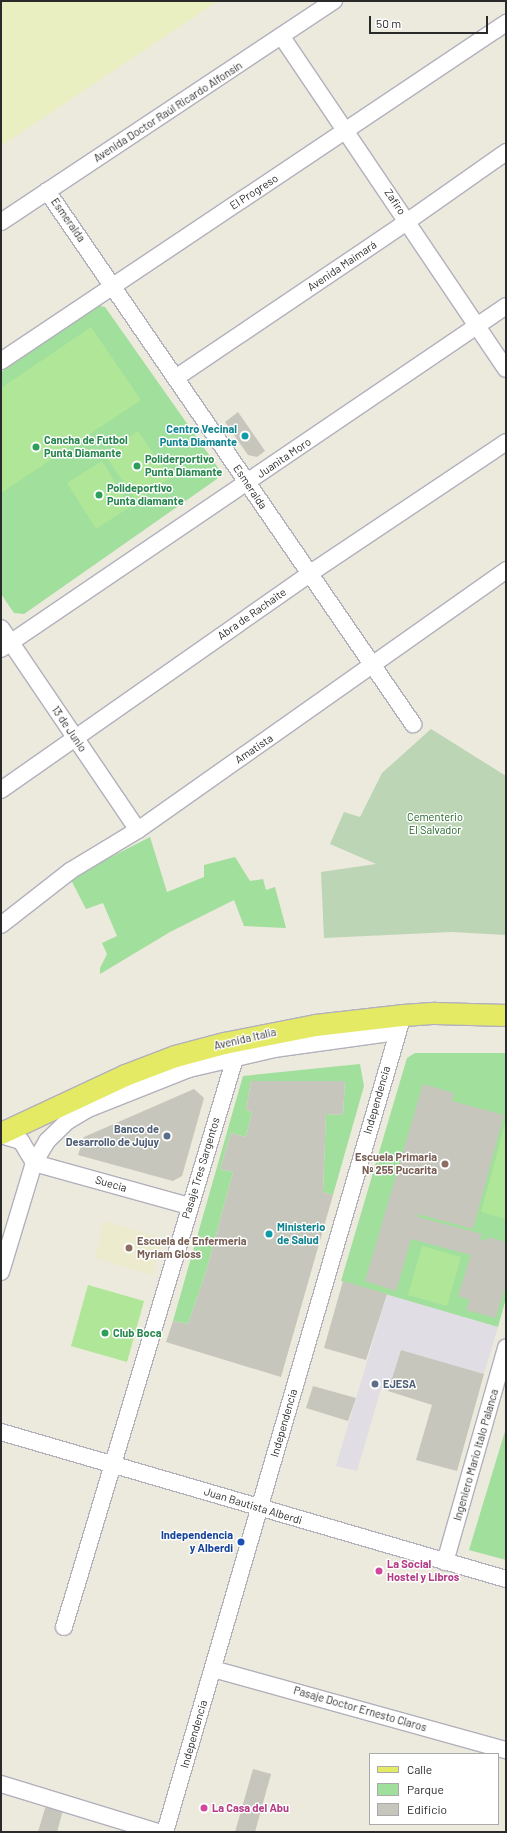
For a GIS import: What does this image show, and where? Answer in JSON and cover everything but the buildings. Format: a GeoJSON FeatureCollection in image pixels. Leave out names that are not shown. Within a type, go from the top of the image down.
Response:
{"type":"FeatureCollection","features":[{"type":"Feature","properties":{"kind":"main road","name":"Avenida Italia"},"geometry":{"type":"LineString","coordinates":[[1,1134],[98,1086],[175,1056],[264,1034],[400,1023],[435,1013],[506,1015]]}},
{"type":"Feature","properties":{"kind":"street","name":"Avenida Doctor Raúl Ricardo Alfonsín"},"geometry":{"type":"LineString","coordinates":[[1,222],[47,190],[282,37],[334,1]]}},
{"type":"Feature","properties":{"kind":"street","name":"El Progreso"},"geometry":{"type":"LineString","coordinates":[[1,361],[114,284],[347,131],[506,23]]}},
{"type":"Feature","properties":{"kind":"street","name":"Zafiro"},"geometry":{"type":"LineString","coordinates":[[282,37],[408,222],[476,327],[506,369]]}},
{"type":"Feature","properties":{"kind":"street","name":"Avenida Maimará"},"geometry":{"type":"LineString","coordinates":[[177,377],[408,222],[506,152]]}},
{"type":"Feature","properties":{"kind":"street","name":"Esmeralda"},"geometry":{"type":"LineString","coordinates":[[47,190],[114,284],[246,483],[374,665],[413,724]]}},
{"type":"Feature","properties":{"kind":"street","name":"Juanita Moro"},"geometry":{"type":"LineString","coordinates":[[6,645],[506,306]]}},
{"type":"Feature","properties":{"kind":"street","name":"Abra de Rachaite"},"geometry":{"type":"LineString","coordinates":[[1,790],[74,737],[309,574],[506,442]]}},
{"type":"Feature","properties":{"kind":"street","name":"Amatista"},"geometry":{"type":"LineString","coordinates":[[1,925],[70,871],[138,830],[374,665],[506,570]]}},
{"type":"Feature","properties":{"kind":"street","name":"13 de Junio"},"geometry":{"type":"LineString","coordinates":[[1,628],[6,645],[74,737],[138,830]]}},
{"type":"Feature","properties":{"kind":"street","name":"Avenida Italia"},"geometry":{"type":"LineString","coordinates":[[1,1272],[34,1163],[47,1141],[68,1121],[88,1109],[189,1070],[235,1058],[400,1023]]}},
{"type":"Feature","properties":{"kind":"street","name":"Independencia"},"geometry":{"type":"LineString","coordinates":[[166,1832],[400,1023]]}},
{"type":"Feature","properties":{"kind":"street","name":"Pasaje Tres Sargentos"},"geometry":{"type":"LineString","coordinates":[[64,1627],[189,1206],[235,1058]]}},
{"type":"Feature","properties":{"kind":"street"},"geometry":{"type":"LineString","coordinates":[[1,1134],[21,1141],[34,1163]]}},
{"type":"Feature","properties":{"kind":"street","name":"Suecia"},"geometry":{"type":"LineString","coordinates":[[34,1163],[189,1206]]}},
{"type":"Feature","properties":{"kind":"street","name":"Ingeniero Mario Italo Palanca"},"geometry":{"type":"LineString","coordinates":[[445,1562],[506,1348]]}},
{"type":"Feature","properties":{"kind":"street","name":"Juan Bautista Alberdi"},"geometry":{"type":"LineString","coordinates":[[1,1432],[113,1463],[259,1508],[506,1579]]}},
{"type":"Feature","properties":{"kind":"street","name":"Pasaje Doctor Ernesto Claros"},"geometry":{"type":"LineString","coordinates":[[213,1669],[506,1750]]}},
{"type":"Feature","properties":{"kind":"street"},"geometry":{"type":"LineString","coordinates":[[1,1784],[158,1832]]}},
{"type":"Feature","properties":{"kind":"shaded area","name":"Escuela de Enfermeria Myriam Gloss"},"geometry":{"type":"Polygon","coordinates":[[[104,1221],[162,1238],[152,1275],[95,1258],[104,1221]]]}},
{"type":"Feature","properties":{"kind":"shaded area","name":"EJESA"},"geometry":{"type":"Polygon","coordinates":[[[387,1294],[498,1327],[484,1374],[401,1350],[388,1391],[381,1389],[357,1471],[336,1466],[387,1294]]]}},
{"type":"Feature","properties":{"kind":"green space"},"geometry":{"type":"Polygon","coordinates":[[[96,305],[105,307],[219,469],[217,479],[24,614],[14,613],[1,594],[1,372],[96,305]]]}},
{"type":"Feature","properties":{"kind":"green space","name":"Cancha de Futbol Punta Diamante"},"geometry":{"type":"Polygon","coordinates":[[[91,327],[141,400],[1,493],[1,388],[91,327]]]}},
{"type":"Feature","properties":{"kind":"green space","name":"Poliderportivo Punta Diamante"},"geometry":{"type":"Polygon","coordinates":[[[138,431],[170,478],[136,500],[104,454],[138,431]]]}},
{"type":"Feature","properties":{"kind":"green space","name":"Polideportivo Punta diamante"},"geometry":{"type":"Polygon","coordinates":[[[102,461],[130,507],[96,529],[67,483],[102,461]]]}},
{"type":"Feature","properties":{"kind":"green space","name":"Cementerio El Salvador"},"geometry":{"type":"Polygon","coordinates":[[[431,729],[506,776],[506,935],[451,932],[324,938],[321,872],[376,864],[330,844],[344,812],[360,817],[382,773],[431,729]]]}},
{"type":"Feature","properties":{"kind":"green space"},"geometry":{"type":"Polygon","coordinates":[[[150,837],[167,892],[204,877],[204,865],[235,857],[250,881],[263,879],[266,890],[275,887],[286,928],[244,926],[234,900],[170,932],[100,974],[100,968],[107,954],[102,943],[117,936],[103,903],[86,909],[70,878],[150,837]]]}},
{"type":"Feature","properties":{"kind":"green space"},"geometry":{"type":"Polygon","coordinates":[[[415,1053],[506,1053],[506,1298],[498,1327],[341,1281],[407,1058],[415,1053]]]}},
{"type":"Feature","properties":{"kind":"green space"},"geometry":{"type":"Polygon","coordinates":[[[360,1064],[364,1086],[333,1195],[323,1192],[326,1114],[343,1115],[345,1081],[251,1081],[246,1110],[252,1112],[246,1137],[231,1133],[220,1169],[233,1172],[206,1272],[188,1324],[173,1321],[243,1076],[360,1064]]]}},
{"type":"Feature","properties":{"kind":"green space"},"geometry":{"type":"Polygon","coordinates":[[[506,1120],[506,1219],[481,1212],[506,1120]]]}},
{"type":"Feature","properties":{"kind":"green space"},"geometry":{"type":"Polygon","coordinates":[[[422,1246],[461,1257],[447,1306],[408,1295],[422,1246]]]}},
{"type":"Feature","properties":{"kind":"green space","name":"Club Boca"},"geometry":{"type":"Polygon","coordinates":[[[88,1285],[144,1301],[127,1362],[71,1346],[88,1285]]]}},
{"type":"Feature","properties":{"kind":"green space"},"geometry":{"type":"Polygon","coordinates":[[[506,1428],[506,1560],[469,1550],[506,1428]]]}},
{"type":"Feature","properties":{"kind":"sand"},"geometry":{"type":"Polygon","coordinates":[[[1,1],[218,1],[1,146],[1,1]]]}},
{"type":"Feature","properties":{"kind":"place","name":"Centro Vecinal Punta Diamante"},"geometry":{"type":"Point","coordinates":[245,436]}},
{"type":"Feature","properties":{"kind":"place","name":"Cancha de Futbol Punta Diamante"},"geometry":{"type":"Point","coordinates":[36,447]}},
{"type":"Feature","properties":{"kind":"place","name":"Poliderportivo Punta Diamante"},"geometry":{"type":"Point","coordinates":[137,466]}},
{"type":"Feature","properties":{"kind":"place","name":"Polideportivo Punta diamante"},"geometry":{"type":"Point","coordinates":[99,495]}},
{"type":"Feature","properties":{"kind":"place","name":"Banco de Desarrollo de Jujuy"},"geometry":{"type":"Point","coordinates":[167,1136]}},
{"type":"Feature","properties":{"kind":"place","name":"Escuela Primaria Nº 255 Pucarita"},"geometry":{"type":"Point","coordinates":[445,1164]}},
{"type":"Feature","properties":{"kind":"place","name":"Ministerio de Salud"},"geometry":{"type":"Point","coordinates":[269,1234]}},
{"type":"Feature","properties":{"kind":"place","name":"Escuela de Enfermeria Myriam Gloss"},"geometry":{"type":"Point","coordinates":[129,1248]}},
{"type":"Feature","properties":{"kind":"place","name":"Club Boca"},"geometry":{"type":"Point","coordinates":[105,1333]}},
{"type":"Feature","properties":{"kind":"place","name":"EJESA"},"geometry":{"type":"Point","coordinates":[375,1384]}},
{"type":"Feature","properties":{"kind":"place","name":"Independencia y Alberdi"},"geometry":{"type":"Point","coordinates":[241,1542]}},
{"type":"Feature","properties":{"kind":"place","name":"La Social Hostel y Libros"},"geometry":{"type":"Point","coordinates":[379,1571]}},
{"type":"Feature","properties":{"kind":"place","name":"La Casa del Abu"},"geometry":{"type":"Point","coordinates":[204,1808]}}]}
